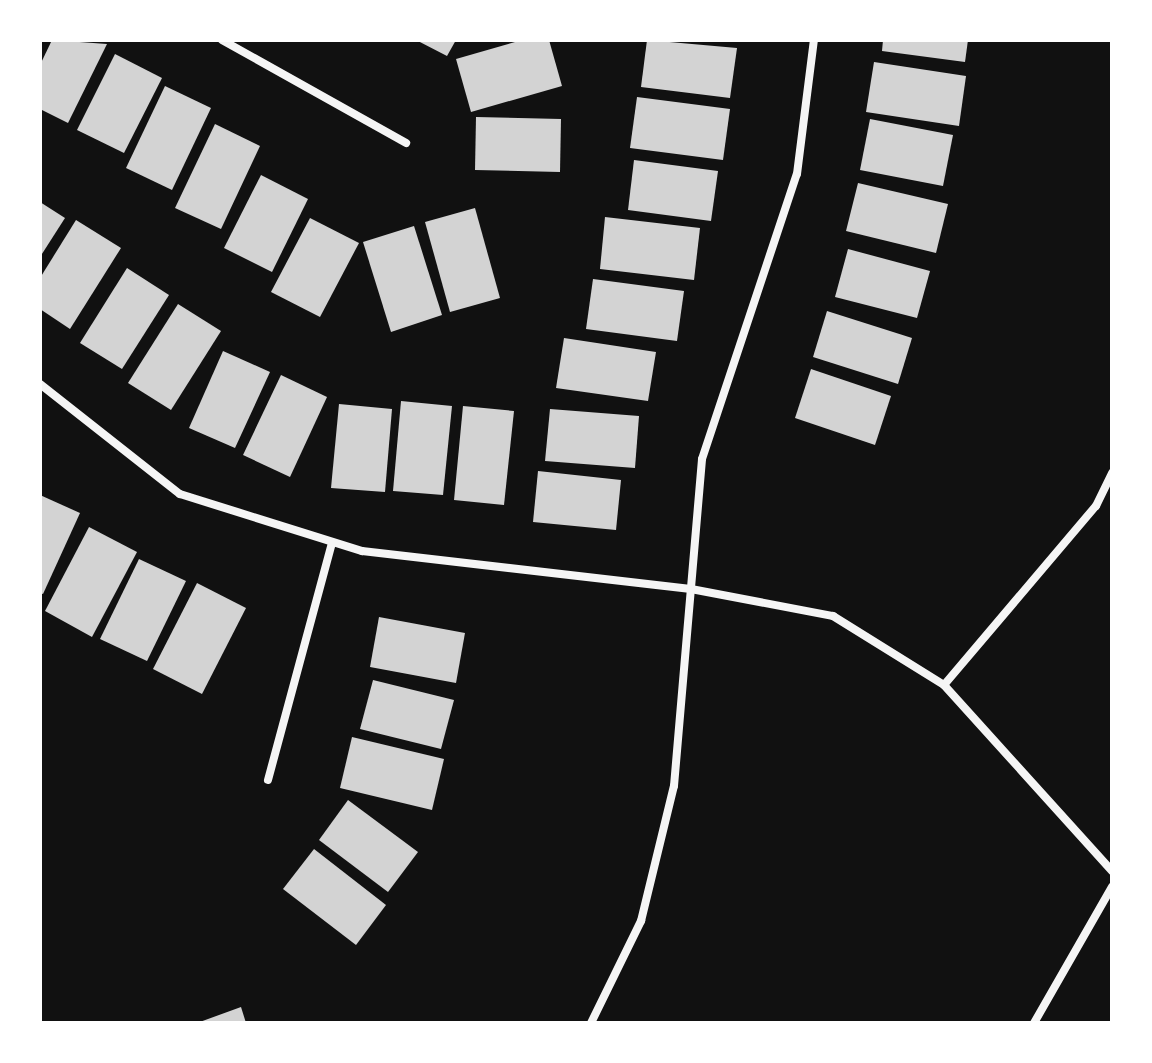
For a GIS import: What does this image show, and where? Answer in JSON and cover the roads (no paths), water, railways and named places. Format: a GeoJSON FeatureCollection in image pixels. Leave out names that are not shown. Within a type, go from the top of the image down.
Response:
{"type":"FeatureCollection","features":[{"type":"Feature","properties":{"kind":"street"},"geometry":{"type":"LineString","coordinates":[[222,40],[406,143]]}},
{"type":"Feature","properties":{"kind":"street"},"geometry":{"type":"LineString","coordinates":[[591,1023],[641,921],[674,786],[702,459],[797,174],[814,40]]}},
{"type":"Feature","properties":{"kind":"street"},"geometry":{"type":"LineString","coordinates":[[40,384],[180,494],[362,551],[691,589],[833,616],[944,685],[1112,871]]}},
{"type":"Feature","properties":{"kind":"street"},"geometry":{"type":"LineString","coordinates":[[944,685],[1096,506],[1112,473]]}},
{"type":"Feature","properties":{"kind":"street"},"geometry":{"type":"LineString","coordinates":[[268,780],[332,542]]}},
{"type":"Feature","properties":{"kind":"street"},"geometry":{"type":"LineString","coordinates":[[1034,1023],[1112,887]]}}]}
